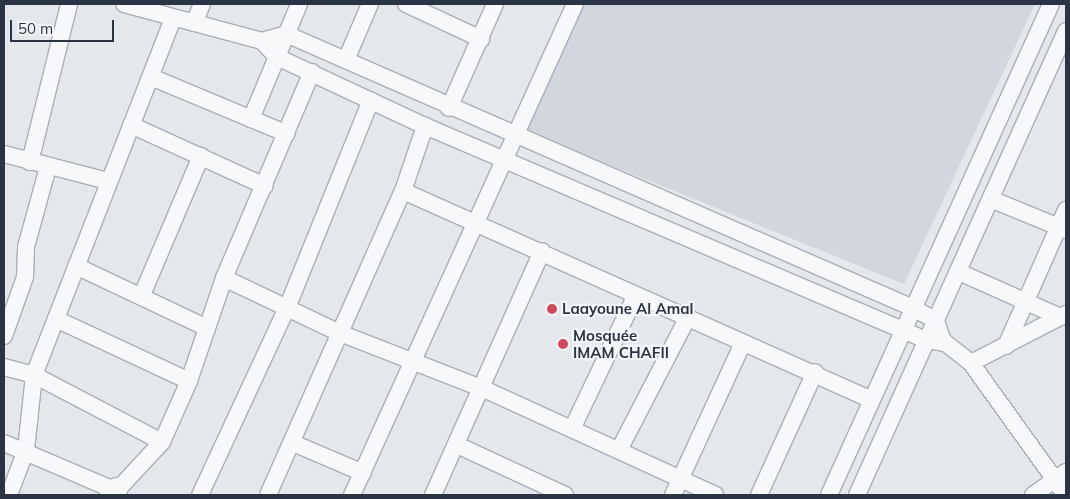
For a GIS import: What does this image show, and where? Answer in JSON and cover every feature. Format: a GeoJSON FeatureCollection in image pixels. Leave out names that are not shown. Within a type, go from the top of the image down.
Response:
{"type":"FeatureCollection","features":[{"type":"Feature","properties":{"kind":"street"},"geometry":{"type":"LineString","coordinates":[[30,162],[69,4]]}},
{"type":"Feature","properties":{"kind":"street"},"geometry":{"type":"LineString","coordinates":[[124,4],[262,41],[286,34],[517,138],[913,308],[936,321],[946,343],[971,363],[1060,476],[1066,495]]}},
{"type":"Feature","properties":{"kind":"street"},"geometry":{"type":"LineString","coordinates":[[194,23],[202,4]]}},
{"type":"Feature","properties":{"kind":"street"},"geometry":{"type":"LineString","coordinates":[[251,119],[299,4]]}},
{"type":"Feature","properties":{"kind":"street"},"geometry":{"type":"LineString","coordinates":[[346,60],[370,4]]}},
{"type":"Feature","properties":{"kind":"street"},"geometry":{"type":"LineString","coordinates":[[406,4],[481,39]]}},
{"type":"Feature","properties":{"kind":"street"},"geometry":{"type":"LineString","coordinates":[[449,108],[495,4]]}},
{"type":"Feature","properties":{"kind":"street"},"geometry":{"type":"LineString","coordinates":[[829,495],[1051,4]]}},
{"type":"Feature","properties":{"kind":"street"},"geometry":{"type":"LineString","coordinates":[[352,495],[504,160],[517,138],[571,5]]}},
{"type":"Feature","properties":{"kind":"street"},"geometry":{"type":"LineString","coordinates":[[9,495],[26,450],[34,375],[108,182],[152,77],[173,18]]}},
{"type":"Feature","properties":{"kind":"street"},"geometry":{"type":"LineString","coordinates":[[857,495],[926,340],[993,200],[1066,31]]}},
{"type":"Feature","properties":{"kind":"street"},"geometry":{"type":"LineString","coordinates":[[262,41],[277,57],[425,126],[926,340],[946,343]]}},
{"type":"Feature","properties":{"kind":"street"},"geometry":{"type":"LineString","coordinates":[[109,492],[127,480],[162,442],[189,382],[224,278],[312,72]]}},
{"type":"Feature","properties":{"kind":"street"},"geometry":{"type":"LineString","coordinates":[[152,77],[287,134]]}},
{"type":"Feature","properties":{"kind":"street"},"geometry":{"type":"LineString","coordinates":[[200,495],[287,308],[371,100]]}},
{"type":"Feature","properties":{"kind":"street"},"geometry":{"type":"LineString","coordinates":[[131,125],[264,186]]}},
{"type":"Feature","properties":{"kind":"street"},"geometry":{"type":"LineString","coordinates":[[268,495],[293,443],[403,191],[425,126]]}},
{"type":"Feature","properties":{"kind":"street"},"geometry":{"type":"LineString","coordinates":[[4,154],[108,182]]}},
{"type":"Feature","properties":{"kind":"street"},"geometry":{"type":"LineString","coordinates":[[142,295],[200,156]]}},
{"type":"Feature","properties":{"kind":"street"},"geometry":{"type":"LineString","coordinates":[[4,336],[24,277],[26,248],[48,167]]}},
{"type":"Feature","properties":{"kind":"street"},"geometry":{"type":"LineString","coordinates":[[403,191],[542,251],[635,297],[815,372],[872,400]]}},
{"type":"Feature","properties":{"kind":"street"},"geometry":{"type":"LineString","coordinates":[[993,200],[1062,228]]}},
{"type":"Feature","properties":{"kind":"street"},"geometry":{"type":"LineString","coordinates":[[1006,346],[1062,228],[1066,210]]}},
{"type":"Feature","properties":{"kind":"street"},"geometry":{"type":"LineString","coordinates":[[433,495],[484,388],[542,251]]}},
{"type":"Feature","properties":{"kind":"street"},"geometry":{"type":"LineString","coordinates":[[76,266],[142,295],[207,328]]}},
{"type":"Feature","properties":{"kind":"street"},"geometry":{"type":"LineString","coordinates":[[960,272],[1063,316]]}},
{"type":"Feature","properties":{"kind":"street"},"geometry":{"type":"LineString","coordinates":[[224,278],[340,333],[415,359],[484,388],[715,495]]}},
{"type":"Feature","properties":{"kind":"street"},"geometry":{"type":"LineString","coordinates":[[572,429],[635,297]]}},
{"type":"Feature","properties":{"kind":"street"},"geometry":{"type":"LineString","coordinates":[[971,363],[1063,316]]}},
{"type":"Feature","properties":{"kind":"street"},"geometry":{"type":"LineString","coordinates":[[56,319],[189,382]]}},
{"type":"Feature","properties":{"kind":"street"},"geometry":{"type":"LineString","coordinates":[[619,450],[687,319]]}},
{"type":"Feature","properties":{"kind":"street"},"geometry":{"type":"LineString","coordinates":[[673,495],[744,343]]}},
{"type":"Feature","properties":{"kind":"street"},"geometry":{"type":"LineString","coordinates":[[4,368],[34,375],[162,442]]}},
{"type":"Feature","properties":{"kind":"street"},"geometry":{"type":"LineString","coordinates":[[759,495],[815,372]]}},
{"type":"Feature","properties":{"kind":"street"},"geometry":{"type":"LineString","coordinates":[[4,443],[26,450],[109,492],[126,495]]}},
{"type":"Feature","properties":{"kind":"street"},"geometry":{"type":"LineString","coordinates":[[293,443],[363,473]]}},
{"type":"Feature","properties":{"kind":"street"},"geometry":{"type":"LineString","coordinates":[[457,445],[565,495]]}},
{"type":"Feature","properties":{"kind":"street"},"geometry":{"type":"LineString","coordinates":[[1033,495],[1060,476]]}},
{"type":"Feature","properties":{"kind":"shaded area"},"geometry":{"type":"Polygon","coordinates":[[[584,4],[1035,4],[904,284],[526,131],[584,4]]]}},
{"type":"Feature","properties":{"kind":"place","name":"Laayoune Al Amal"},"geometry":{"type":"Point","coordinates":[552,309]}},
{"type":"Feature","properties":{"kind":"place","name":"Mosquée IMAM CHAFII"},"geometry":{"type":"Point","coordinates":[563,344]}}]}
